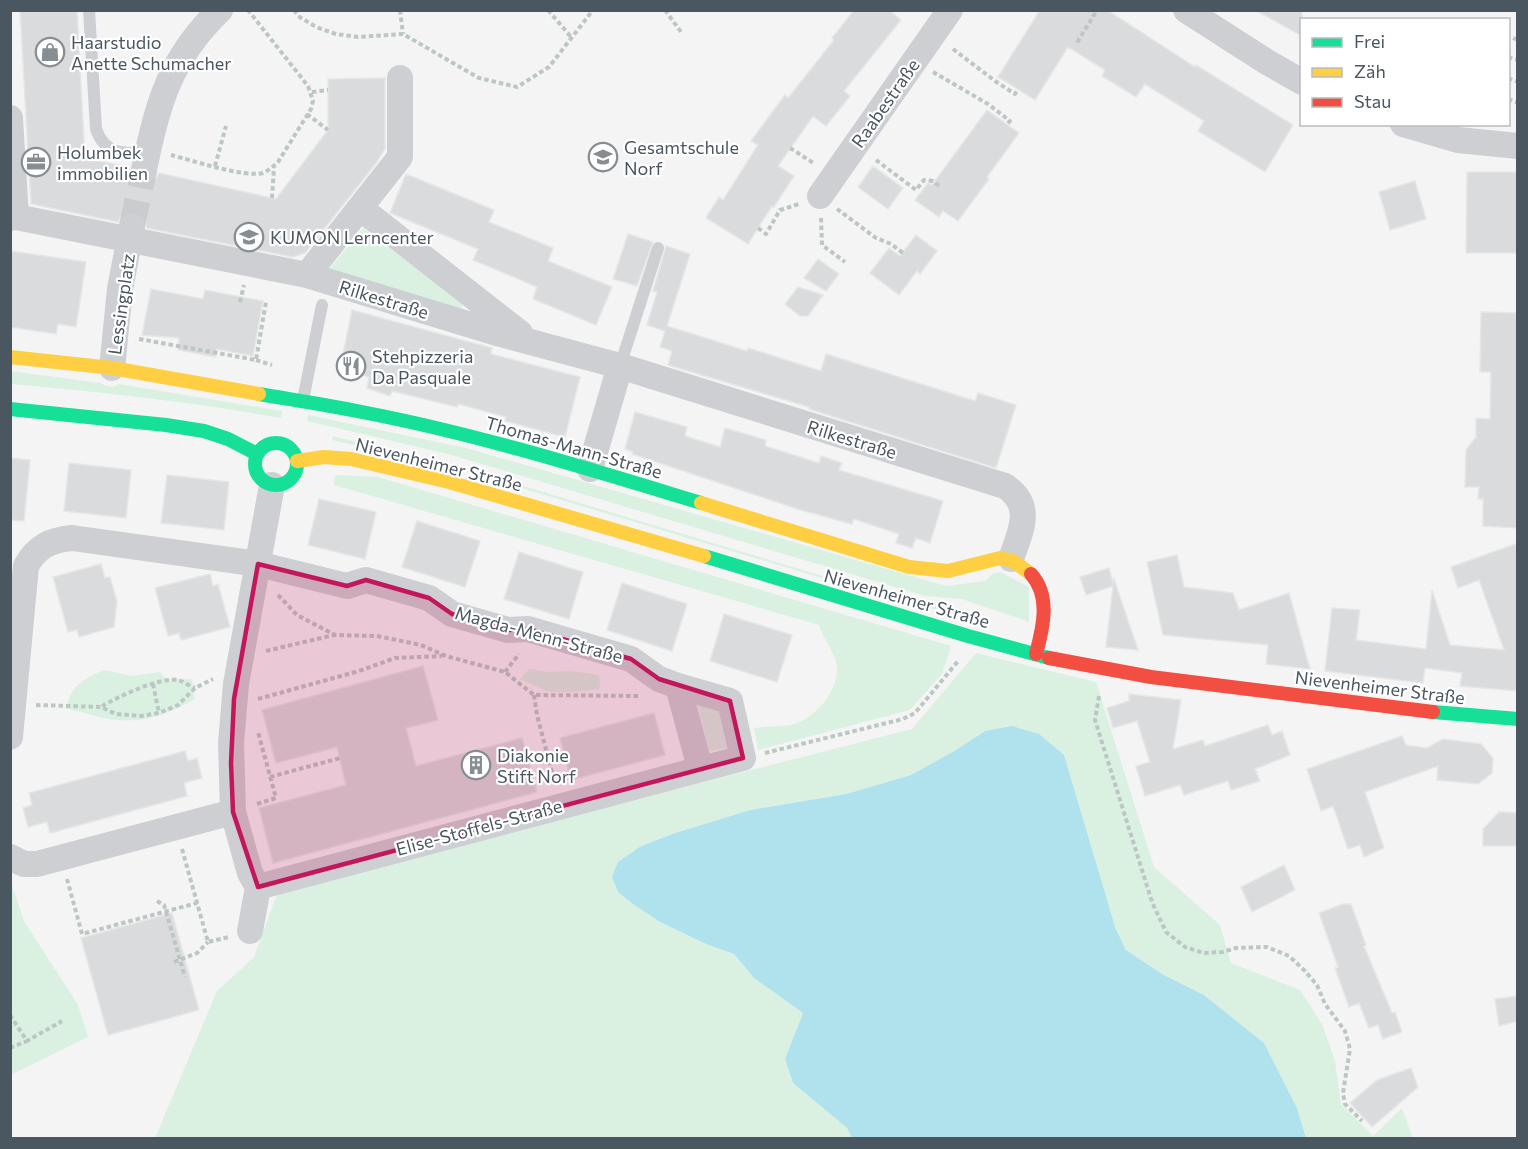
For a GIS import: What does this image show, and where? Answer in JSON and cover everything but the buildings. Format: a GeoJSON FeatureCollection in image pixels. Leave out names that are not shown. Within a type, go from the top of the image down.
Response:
{"type":"FeatureCollection","features":[{"type":"Feature","properties":{"kind":"main road","name":"Thomas-Mann-Straße"},"geometry":{"type":"LineString","coordinates":[[10,357],[112,368],[374,415],[590,469],[909,567],[942,572],[992,559],[1011,559]]}},
{"type":"Feature","properties":{"kind":"main road"},"geometry":{"type":"LineString","coordinates":[[10,409],[204,431],[228,439],[257,454]]}},
{"type":"Feature","properties":{"kind":"main road"},"geometry":{"type":"LineString","coordinates":[[281,442],[295,452],[297,461],[297,471],[291,479],[282,484],[272,485],[263,481],[257,474],[255,464],[257,454],[262,447],[281,442]]}},
{"type":"Feature","properties":{"kind":"main road","name":"Nievenheimer Straße"},"geometry":{"type":"LineString","coordinates":[[297,461],[324,457],[351,459],[449,482],[968,636],[1104,669],[1421,711],[1518,719]]}},
{"type":"Feature","properties":{"kind":"main road"},"geometry":{"type":"LineString","coordinates":[[1011,559],[1033,575],[1042,590],[1044,600],[1042,632],[1036,654]]}},
{"type":"Feature","properties":{"kind":"street"},"geometry":{"type":"LineString","coordinates":[[150,158],[168,78],[183,53],[220,10]]}},
{"type":"Feature","properties":{"kind":"street","name":"Raabestraße"},"geometry":{"type":"LineString","coordinates":[[820,196],[950,10]]}},
{"type":"Feature","properties":{"kind":"street"},"geometry":{"type":"LineString","coordinates":[[1186,10],[1300,81]]}},
{"type":"Feature","properties":{"kind":"street"},"geometry":{"type":"LineString","coordinates":[[306,275],[400,157],[400,78]]}},
{"type":"Feature","properties":{"kind":"street","name":"Lessingplatz"},"geometry":{"type":"LineString","coordinates":[[10,118],[13,218],[92,232],[131,233],[120,289],[112,368]]}},
{"type":"Feature","properties":{"kind":"street"},"geometry":{"type":"LineString","coordinates":[[1410,126],[1458,140],[1518,146]]}},
{"type":"Feature","properties":{"kind":"street","name":"Rilkestraße"},"geometry":{"type":"LineString","coordinates":[[360,208],[530,341]]}},
{"type":"Feature","properties":{"kind":"street","name":"Rilkestraße"},"geometry":{"type":"LineString","coordinates":[[131,233],[216,257],[306,275],[630,369],[999,484],[1015,493],[1023,514],[1023,522],[1011,559]]}},
{"type":"Feature","properties":{"kind":"street"},"geometry":{"type":"LineString","coordinates":[[590,469],[630,369]]}},
{"type":"Feature","properties":{"kind":"street"},"geometry":{"type":"LineString","coordinates":[[250,931],[258,887],[250,873],[233,812],[231,743],[234,699],[272,485]]}},
{"type":"Feature","properties":{"kind":"street"},"geometry":{"type":"LineString","coordinates":[[10,737],[24,574],[31,558],[46,544],[59,539],[72,538],[258,564]]}},
{"type":"Feature","properties":{"kind":"street","name":"Magda-Menn-Straße"},"geometry":{"type":"LineString","coordinates":[[258,564],[347,586],[366,580],[429,598],[452,614],[508,630],[528,629],[631,659],[659,679],[730,701],[743,758]]}},
{"type":"Feature","properties":{"kind":"street"},"geometry":{"type":"LineString","coordinates":[[678,686],[700,768],[743,758]]}},
{"type":"Feature","properties":{"kind":"street","name":"Elise-Stoffels-Straße"},"geometry":{"type":"LineString","coordinates":[[258,887],[700,768]]}},
{"type":"Feature","properties":{"kind":"street"},"geometry":{"type":"LineString","coordinates":[[10,857],[24,864],[37,864],[233,812]]}},
{"type":"Feature","properties":{"kind":"lane"},"geometry":{"type":"LineString","coordinates":[[89,10],[96,129],[99,138],[115,151],[150,158]]}},
{"type":"Feature","properties":{"kind":"lane"},"geometry":{"type":"LineString","coordinates":[[630,369],[658,248]]}},
{"type":"Feature","properties":{"kind":"lane"},"geometry":{"type":"LineString","coordinates":[[302,402],[322,304]]}},
{"type":"Feature","properties":{"kind":"path"},"geometry":{"type":"LineString","coordinates":[[150,158],[215,166],[248,174],[264,172],[274,166],[308,114],[313,101],[312,92],[248,10]]}},
{"type":"Feature","properties":{"kind":"path"},"geometry":{"type":"LineString","coordinates":[[294,10],[298,16],[316,27],[336,34],[358,37],[403,34],[479,78],[517,87],[549,67],[593,10]]}},
{"type":"Feature","properties":{"kind":"path"},"geometry":{"type":"LineString","coordinates":[[400,10],[403,34]]}},
{"type":"Feature","properties":{"kind":"path"},"geometry":{"type":"LineString","coordinates":[[548,10],[571,37]]}},
{"type":"Feature","properties":{"kind":"path"},"geometry":{"type":"LineString","coordinates":[[666,10],[681,32]]}},
{"type":"Feature","properties":{"kind":"path"},"geometry":{"type":"LineString","coordinates":[[1077,40],[1097,10]]}},
{"type":"Feature","properties":{"kind":"path"},"geometry":{"type":"LineString","coordinates":[[949,47],[1015,94],[1018,89]]}},
{"type":"Feature","properties":{"kind":"path"},"geometry":{"type":"LineString","coordinates":[[932,71],[988,104],[1010,121],[1007,124]]}},
{"type":"Feature","properties":{"kind":"path"},"geometry":{"type":"LineString","coordinates":[[312,92],[328,90]]}},
{"type":"Feature","properties":{"kind":"path"},"geometry":{"type":"LineString","coordinates":[[308,114],[328,130]]}},
{"type":"Feature","properties":{"kind":"path"},"geometry":{"type":"LineString","coordinates":[[215,166],[226,126]]}},
{"type":"Feature","properties":{"kind":"path"},"geometry":{"type":"LineString","coordinates":[[790,148],[808,159]]}},
{"type":"Feature","properties":{"kind":"path"},"geometry":{"type":"LineString","coordinates":[[877,161],[916,190],[924,180],[933,181],[939,186]]}},
{"type":"Feature","properties":{"kind":"path"},"geometry":{"type":"LineString","coordinates":[[272,198],[274,166]]}},
{"type":"Feature","properties":{"kind":"path"},"geometry":{"type":"LineString","coordinates":[[758,228],[766,234],[780,210]]}},
{"type":"Feature","properties":{"kind":"path"},"geometry":{"type":"LineString","coordinates":[[844,214],[876,238],[891,244],[903,253]]}},
{"type":"Feature","properties":{"kind":"path"},"geometry":{"type":"LineString","coordinates":[[822,245],[845,262]]}},
{"type":"Feature","properties":{"kind":"path"},"geometry":{"type":"LineString","coordinates":[[256,360],[266,302]]}},
{"type":"Feature","properties":{"kind":"path"},"geometry":{"type":"LineString","coordinates":[[140,332],[139,339],[274,365]]}},
{"type":"Feature","properties":{"kind":"path"},"geometry":{"type":"LineString","coordinates":[[258,564],[274,591],[290,609],[305,620],[335,635]]}},
{"type":"Feature","properties":{"kind":"path"},"geometry":{"type":"LineString","coordinates":[[14,704],[101,707],[116,714],[141,716],[159,713],[178,705],[195,688],[240,666],[335,635],[361,635],[421,645],[446,656],[505,672],[534,695],[654,696],[666,694],[678,686]]}},
{"type":"Feature","properties":{"kind":"path"},"geometry":{"type":"LineString","coordinates":[[743,758],[915,713],[960,659],[968,636]]}},
{"type":"Feature","properties":{"kind":"path"},"geometry":{"type":"LineString","coordinates":[[254,700],[359,671],[395,658],[446,656]]}},
{"type":"Feature","properties":{"kind":"path"},"geometry":{"type":"LineString","coordinates":[[1104,669],[1095,720],[1152,902],[1166,932],[1185,947],[1204,953],[1236,948],[1267,947],[1289,956],[1304,970],[1317,984],[1325,1004],[1345,1031],[1350,1049],[1343,1093],[1345,1104],[1362,1121]]}},
{"type":"Feature","properties":{"kind":"path"},"geometry":{"type":"LineString","coordinates":[[101,707],[114,699],[165,681],[178,680],[195,688]]}},
{"type":"Feature","properties":{"kind":"path"},"geometry":{"type":"LineString","coordinates":[[153,684],[159,713]]}},
{"type":"Feature","properties":{"kind":"path"},"geometry":{"type":"LineString","coordinates":[[534,695],[540,732],[560,805]]}},
{"type":"Feature","properties":{"kind":"path"},"geometry":{"type":"LineString","coordinates":[[270,777],[340,758]]}},
{"type":"Feature","properties":{"kind":"path"},"geometry":{"type":"LineString","coordinates":[[175,826],[208,942]]}},
{"type":"Feature","properties":{"kind":"path"},"geometry":{"type":"LineString","coordinates":[[61,858],[82,934],[197,903]]}},
{"type":"Feature","properties":{"kind":"path"},"geometry":{"type":"LineString","coordinates":[[157,901],[164,905],[185,977]]}},
{"type":"Feature","properties":{"kind":"path"},"geometry":{"type":"LineString","coordinates":[[174,962],[197,953],[208,942],[250,931]]}},
{"type":"Feature","properties":{"kind":"path"},"geometry":{"type":"LineString","coordinates":[[10,1015],[27,1041]]}},
{"type":"Feature","properties":{"kind":"path"},"geometry":{"type":"LineString","coordinates":[[10,1047],[27,1041],[62,1021]]}},
{"type":"Feature","properties":{"kind":"highlighted area"},"geometry":{"type":"Polygon","coordinates":[[[258,564],[347,586],[366,580],[429,598],[452,614],[508,630],[528,629],[631,659],[659,679],[730,701],[743,758],[258,887],[233,812],[231,763],[234,699],[258,564]]]}},
{"type":"Feature","properties":{"kind":"green space"},"geometry":{"type":"Polygon","coordinates":[[[363,228],[464,304],[459,310],[328,271],[363,228]]]}},
{"type":"Feature","properties":{"kind":"green space"},"geometry":{"type":"Polygon","coordinates":[[[10,371],[101,383],[110,387],[119,384],[282,411],[281,418],[146,398],[11,384],[10,371]]]}},
{"type":"Feature","properties":{"kind":"green space"},"geometry":{"type":"Polygon","coordinates":[[[308,415],[466,448],[946,586],[985,581],[994,573],[1000,572],[1029,587],[1029,622],[962,599],[925,596],[448,454],[307,421],[308,415]]]}},
{"type":"Feature","properties":{"kind":"green space"},"geometry":{"type":"Polygon","coordinates":[[[333,436],[474,471],[906,601],[963,609],[962,614],[912,605],[461,470],[332,440],[333,436]]]}},
{"type":"Feature","properties":{"kind":"green space"},"geometry":{"type":"Polygon","coordinates":[[[335,475],[378,477],[951,646],[942,674],[910,710],[758,750],[754,728],[786,726],[800,722],[816,711],[834,685],[837,676],[836,661],[819,625],[334,485],[335,475]]]}},
{"type":"Feature","properties":{"kind":"green space"},"geometry":{"type":"Polygon","coordinates":[[[976,653],[1096,682],[1154,867],[1220,925],[1231,963],[1300,990],[1322,1024],[1335,1061],[1341,1104],[1373,1136],[1402,1108],[1413,1138],[1306,1138],[1297,1108],[1264,1043],[1204,995],[1162,974],[1126,950],[1115,927],[985,731],[911,775],[846,794],[750,810],[641,846],[618,862],[613,877],[618,892],[633,904],[660,922],[706,944],[734,954],[754,978],[803,1013],[785,1059],[793,1083],[847,1128],[852,1138],[155,1138],[217,991],[254,957],[278,891],[912,729],[976,653]]]}},
{"type":"Feature","properties":{"kind":"green space"},"geometry":{"type":"Polygon","coordinates":[[[529,669],[599,675],[600,689],[549,692],[520,679],[529,669]]]}},
{"type":"Feature","properties":{"kind":"green space"},"geometry":{"type":"Polygon","coordinates":[[[104,670],[132,676],[160,672],[166,679],[192,679],[195,699],[167,713],[128,721],[66,709],[71,695],[79,684],[104,670]]]}},
{"type":"Feature","properties":{"kind":"green space"},"geometry":{"type":"Polygon","coordinates":[[[697,703],[720,708],[731,743],[727,748],[709,751],[697,703]]]}},
{"type":"Feature","properties":{"kind":"green space"},"geometry":{"type":"Polygon","coordinates":[[[11,882],[24,921],[78,1005],[88,1037],[11,1075],[11,882]]]}},
{"type":"Feature","properties":{"kind":"water"},"geometry":{"type":"Polygon","coordinates":[[[1012,726],[1039,734],[1064,755],[1115,927],[1126,950],[1162,974],[1204,995],[1264,1043],[1297,1108],[1306,1138],[852,1138],[847,1128],[793,1083],[785,1059],[803,1013],[754,978],[734,954],[706,944],[660,922],[633,904],[618,892],[612,877],[618,862],[641,846],[675,833],[750,810],[846,794],[911,775],[985,731],[1012,726]]]}},
{"type":"Feature","properties":{"kind":"tunnel"},"geometry":{"type":"LineString","coordinates":[[132,226],[144,170]]}},
{"type":"Feature","properties":{"kind":"traffic: fast"},"geometry":{"type":"LineString","coordinates":[[259,394],[349,409],[448,431],[533,453],[701,503]]}},
{"type":"Feature","properties":{"kind":"traffic: fast"},"geometry":{"type":"LineString","coordinates":[[10,409],[204,431],[228,439],[257,454]]}},
{"type":"Feature","properties":{"kind":"traffic: fast"},"geometry":{"type":"LineString","coordinates":[[276,443],[284,444],[291,449],[296,456],[297,464],[296,472],[291,479],[284,484],[276,485],[268,484],[261,479],[256,472],[255,464],[256,456],[261,449],[268,444],[276,443]]}},
{"type":"Feature","properties":{"kind":"traffic: fast"},"geometry":{"type":"LineString","coordinates":[[704,556],[968,636],[1049,658]]}},
{"type":"Feature","properties":{"kind":"traffic: fast"},"geometry":{"type":"LineString","coordinates":[[1433,712],[1518,719]]}},
{"type":"Feature","properties":{"kind":"traffic: slow"},"geometry":{"type":"LineString","coordinates":[[10,357],[112,368],[259,394]]}},
{"type":"Feature","properties":{"kind":"traffic: slow"},"geometry":{"type":"LineString","coordinates":[[297,461],[324,457],[351,459],[449,482],[704,556]]}},
{"type":"Feature","properties":{"kind":"traffic: slow"},"geometry":{"type":"LineString","coordinates":[[701,503],[909,567],[948,571],[1000,558],[1013,561],[1031,574]]}},
{"type":"Feature","properties":{"kind":"traffic: jam"},"geometry":{"type":"LineString","coordinates":[[1031,574],[1041,592],[1044,612],[1036,654]]}},
{"type":"Feature","properties":{"kind":"traffic: jam"},"geometry":{"type":"LineString","coordinates":[[1049,658],[1151,677],[1433,712]]}},
{"type":"Feature","properties":{"kind":"place","name":"Haarstudio Anette Schumacher"},"geometry":{"type":"Point","coordinates":[50,52]}},
{"type":"Feature","properties":{"kind":"place","name":"Gesamtschule Norf"},"geometry":{"type":"Point","coordinates":[603,157]}},
{"type":"Feature","properties":{"kind":"place","name":"Holumbek immobilien"},"geometry":{"type":"Point","coordinates":[36,162]}},
{"type":"Feature","properties":{"kind":"place","name":"KUMON Lerncenter"},"geometry":{"type":"Point","coordinates":[249,237]}},
{"type":"Feature","properties":{"kind":"place","name":"Stehpizzeria Da Pasquale"},"geometry":{"type":"Point","coordinates":[351,366]}},
{"type":"Feature","properties":{"kind":"place","name":"Diakonie Stift Norf"},"geometry":{"type":"Point","coordinates":[476,765]}}]}
